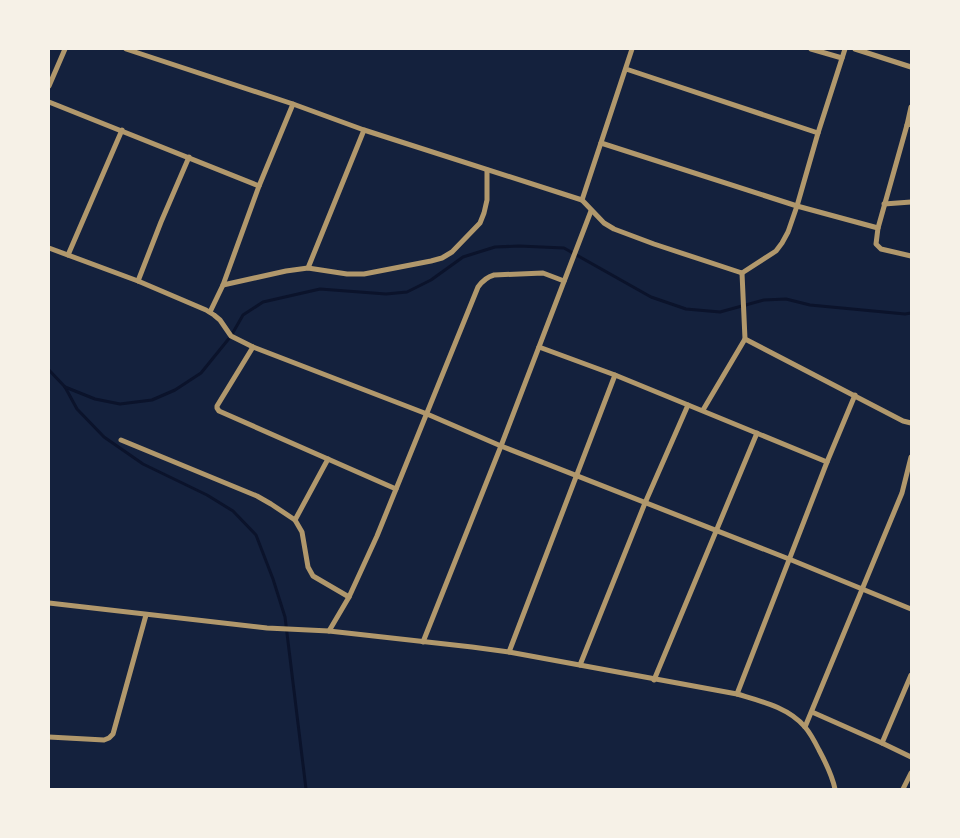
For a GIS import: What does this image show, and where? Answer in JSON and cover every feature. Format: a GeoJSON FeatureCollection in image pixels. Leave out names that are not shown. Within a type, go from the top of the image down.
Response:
{"type":"FeatureCollection","features":[{"type":"Feature","properties":{"kind":"street"},"geometry":{"type":"LineString","coordinates":[[49,86],[65,49]]}},
{"type":"Feature","properties":{"kind":"street"},"geometry":{"type":"LineString","coordinates":[[126,49],[293,104],[364,130],[582,200],[604,223],[614,229],[742,273]]}},
{"type":"Feature","properties":{"kind":"street"},"geometry":{"type":"LineString","coordinates":[[582,200],[632,49]]}},
{"type":"Feature","properties":{"kind":"street"},"geometry":{"type":"LineString","coordinates":[[812,49],[842,58]]}},
{"type":"Feature","properties":{"kind":"street"},"geometry":{"type":"LineString","coordinates":[[742,273],[776,251],[788,232],[798,206],[818,133],[845,49]]}},
{"type":"Feature","properties":{"kind":"street"},"geometry":{"type":"LineString","coordinates":[[855,49],[911,67]]}},
{"type":"Feature","properties":{"kind":"street"},"geometry":{"type":"LineString","coordinates":[[626,69],[818,133]]}},
{"type":"Feature","properties":{"kind":"street"},"geometry":{"type":"LineString","coordinates":[[49,102],[259,186]]}},
{"type":"Feature","properties":{"kind":"street"},"geometry":{"type":"LineString","coordinates":[[210,312],[223,285],[259,186],[293,104]]}},
{"type":"Feature","properties":{"kind":"street"},"geometry":{"type":"LineString","coordinates":[[911,107],[909,125],[884,204],[876,244],[879,248],[911,256]]}},
{"type":"Feature","properties":{"kind":"street"},"geometry":{"type":"LineString","coordinates":[[68,255],[122,130]]}},
{"type":"Feature","properties":{"kind":"street"},"geometry":{"type":"LineString","coordinates":[[308,268],[364,130]]}},
{"type":"Feature","properties":{"kind":"street"},"geometry":{"type":"LineString","coordinates":[[601,142],[798,206],[878,228]]}},
{"type":"Feature","properties":{"kind":"street"},"geometry":{"type":"LineString","coordinates":[[138,281],[189,157]]}},
{"type":"Feature","properties":{"kind":"street"},"geometry":{"type":"LineString","coordinates":[[223,285],[308,268],[347,274],[364,274],[442,258],[452,252],[480,223],[487,200],[487,170]]}},
{"type":"Feature","properties":{"kind":"street"},"geometry":{"type":"LineString","coordinates":[[884,204],[911,202]]}},
{"type":"Feature","properties":{"kind":"street"},"geometry":{"type":"LineString","coordinates":[[423,642],[591,211]]}},
{"type":"Feature","properties":{"kind":"street"},"geometry":{"type":"LineString","coordinates":[[49,248],[138,281],[210,312],[220,320],[231,336],[253,347],[427,414],[501,446],[911,609]]}},
{"type":"Feature","properties":{"kind":"street"},"geometry":{"type":"LineString","coordinates":[[329,632],[350,597],[377,536],[482,281],[494,275],[543,273],[564,281]]}},
{"type":"Feature","properties":{"kind":"street"},"geometry":{"type":"LineString","coordinates":[[703,410],[745,338],[742,273]]}},
{"type":"Feature","properties":{"kind":"street"},"geometry":{"type":"LineString","coordinates":[[745,338],[903,421],[911,423]]}},
{"type":"Feature","properties":{"kind":"street"},"geometry":{"type":"LineString","coordinates":[[253,347],[217,406],[218,410],[396,489]]}},
{"type":"Feature","properties":{"kind":"street"},"geometry":{"type":"LineString","coordinates":[[539,347],[703,410],[827,462]]}},
{"type":"Feature","properties":{"kind":"street"},"geometry":{"type":"LineString","coordinates":[[509,652],[615,375]]}},
{"type":"Feature","properties":{"kind":"street"},"geometry":{"type":"LineString","coordinates":[[736,694],[855,395]]}},
{"type":"Feature","properties":{"kind":"street"},"geometry":{"type":"LineString","coordinates":[[580,665],[645,503],[688,405]]}},
{"type":"Feature","properties":{"kind":"street"},"geometry":{"type":"LineString","coordinates":[[654,680],[757,433]]}},
{"type":"Feature","properties":{"kind":"street"},"geometry":{"type":"LineString","coordinates":[[122,440],[257,496],[295,520],[302,532],[308,566],[313,576],[350,597]]}},
{"type":"Feature","properties":{"kind":"street"},"geometry":{"type":"LineString","coordinates":[[805,727],[904,487],[911,457]]}},
{"type":"Feature","properties":{"kind":"street"},"geometry":{"type":"LineString","coordinates":[[295,520],[328,459]]}},
{"type":"Feature","properties":{"kind":"street"},"geometry":{"type":"LineString","coordinates":[[49,603],[267,628],[329,632],[509,652],[736,694],[768,703],[781,709],[805,727],[828,766],[835,789]]}},
{"type":"Feature","properties":{"kind":"street"},"geometry":{"type":"LineString","coordinates":[[49,737],[104,740],[113,734],[146,615]]}},
{"type":"Feature","properties":{"kind":"street"},"geometry":{"type":"LineString","coordinates":[[882,743],[911,674]]}},
{"type":"Feature","properties":{"kind":"street"},"geometry":{"type":"LineString","coordinates":[[812,712],[911,757]]}},
{"type":"Feature","properties":{"kind":"street"},"geometry":{"type":"LineString","coordinates":[[903,789],[911,773]]}},
{"type":"Feature","properties":{"kind":"waterway"},"geometry":{"type":"LineString","coordinates":[[65,387],[95,399],[120,404],[152,400],[175,390],[201,373],[231,336],[243,315],[263,302],[320,289],[386,294],[407,292],[431,280],[463,257],[495,247],[564,248],[651,297],[686,309],[720,312],[764,300],[786,299],[810,305],[911,313]]}},
{"type":"Feature","properties":{"kind":"waterway"},"geometry":{"type":"LineString","coordinates":[[49,370],[65,387],[77,409],[104,437],[143,464],[207,495],[233,511],[256,535],[285,617],[306,789]]}}]}
